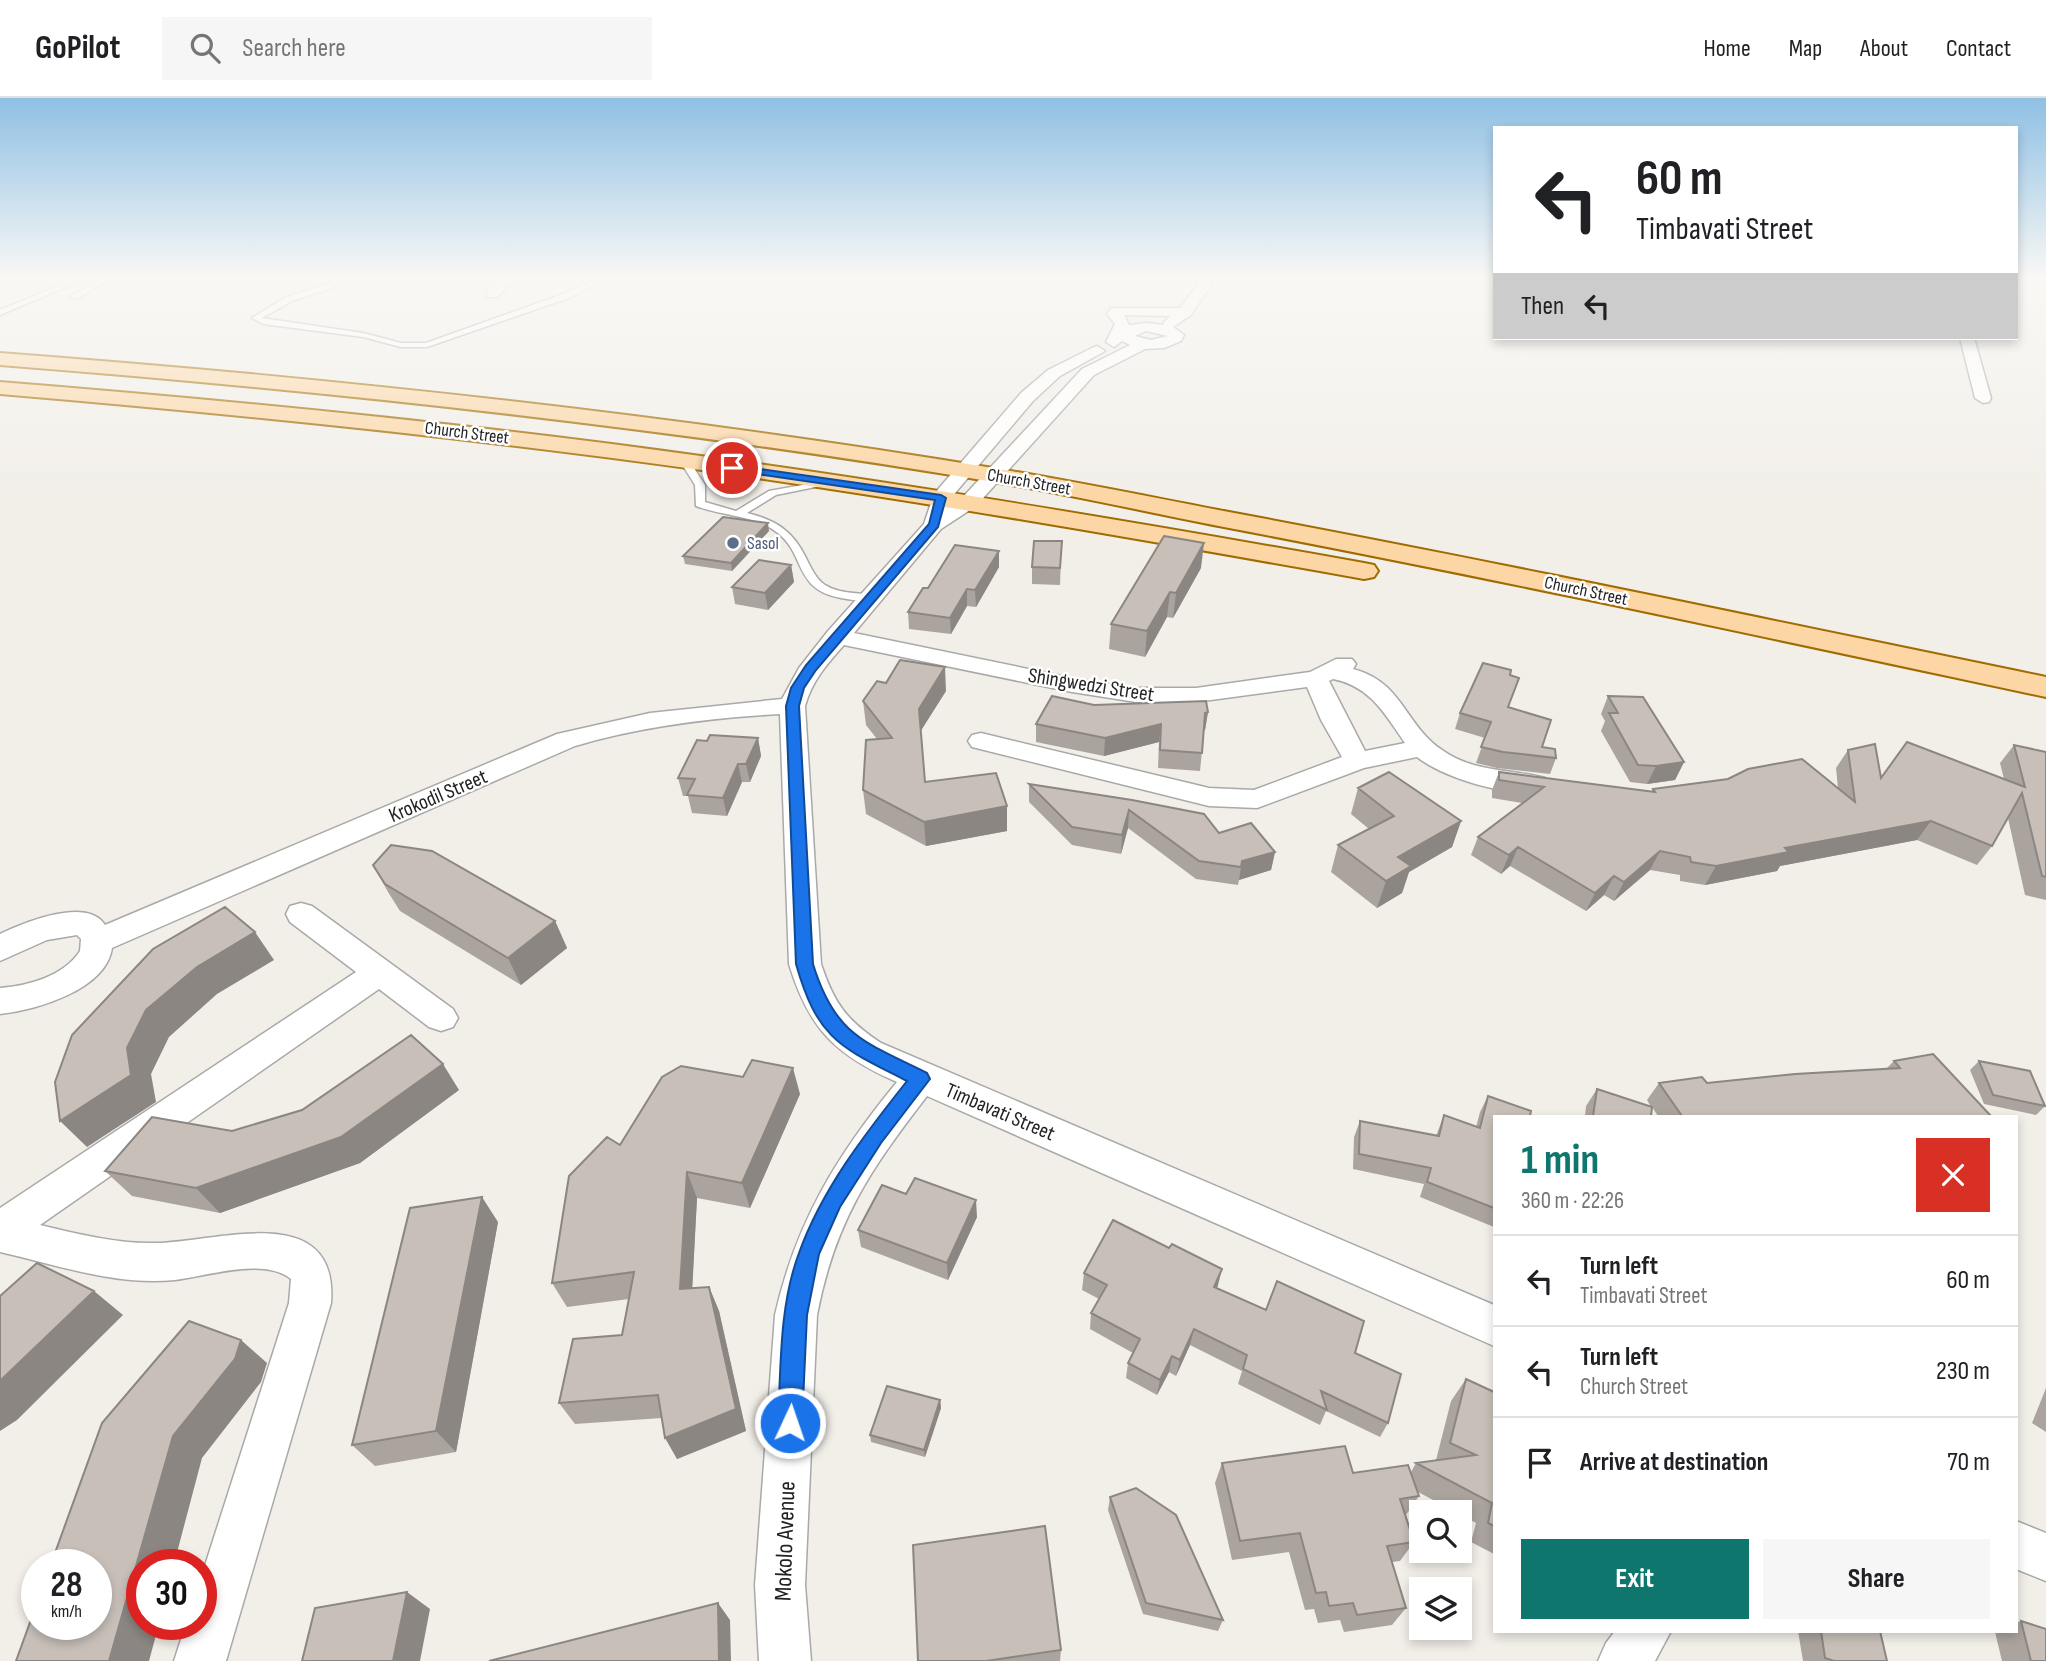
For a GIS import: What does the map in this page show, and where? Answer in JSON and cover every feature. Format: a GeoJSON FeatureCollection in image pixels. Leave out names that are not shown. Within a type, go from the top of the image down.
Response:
{"type":"FeatureCollection","features":[{"type":"Feature","properties":{"kind":"main road","name":"Church Street"},"geometry":{"type":"LineString","coordinates":[[0,359],[181,372],[489,404],[694,429],[995,475],[1406,553],[2046,687]]}},
{"type":"Feature","properties":{"kind":"main road","name":"Church Street"},"geometry":{"type":"LineString","coordinates":[[0,388],[371,422],[685,461],[969,502],[1730,638],[2046,706]]}},
{"type":"Feature","properties":{"kind":"street","name":"Timbavati Street"},"geometry":{"type":"LineString","coordinates":[[934,525],[941,498],[1007,419],[1054,373],[1096,352]]}},
{"type":"Feature","properties":{"kind":"street"},"geometry":{"type":"LineString","coordinates":[[1007,419],[1030,410],[1045,397],[1070,391],[1088,372],[1127,352]]}},
{"type":"Feature","properties":{"kind":"street"},"geometry":{"type":"LineString","coordinates":[[1971,352],[1983,398]]}},
{"type":"Feature","properties":{"kind":"street","name":"Timbavati Street"},"geometry":{"type":"LineString","coordinates":[[1070,391],[969,502],[934,525],[836,636],[797,688],[792,706],[805,964],[814,995],[830,1023],[850,1043],[920,1079],[1493,1326]]}},
{"type":"Feature","properties":{"kind":"street","name":"Shingwedzi Street"},"geometry":{"type":"LineString","coordinates":[[836,636],[1072,685],[1136,695],[1196,695],[1331,672]]}},
{"type":"Feature","properties":{"kind":"street"},"geometry":{"type":"LineString","coordinates":[[1357,761],[1334,720],[1331,672],[1357,676],[1370,682],[1390,702],[1421,748],[1448,767],[1497,780],[1563,787]]}},
{"type":"Feature","properties":{"kind":"street","name":"Krokodil Street"},"geometry":{"type":"LineString","coordinates":[[98,941],[566,740],[613,726],[656,718],[792,706]]}},
{"type":"Feature","properties":{"kind":"street"},"geometry":{"type":"LineString","coordinates":[[981,741],[1209,797],[1257,799],[1357,761],[1421,748]]}},
{"type":"Feature","properties":{"kind":"street"},"geometry":{"type":"LineString","coordinates":[[301,914],[441,1018]]}},
{"type":"Feature","properties":{"kind":"street"},"geometry":{"type":"LineString","coordinates":[[0,949],[32,931],[70,924],[84,926],[94,932],[98,941],[86,965],[71,978],[4,1007]]}},
{"type":"Feature","properties":{"kind":"street"},"geometry":{"type":"LineString","coordinates":[[0,1232],[380,972]]}},
{"type":"Feature","properties":{"kind":"street","name":"Mokolo Avenue"},"geometry":{"type":"LineString","coordinates":[[785,1661],[780,1585],[796,1315],[801,1281],[809,1254],[833,1201],[874,1137],[920,1079]]}},
{"type":"Feature","properties":{"kind":"street"},"geometry":{"type":"LineString","coordinates":[[0,1232],[122,1259],[158,1262],[244,1252],[280,1252],[304,1264],[313,1279],[310,1304],[200,1661]]}},
{"type":"Feature","properties":{"kind":"street"},"geometry":{"type":"LineString","coordinates":[[2018,1546],[2046,1557]]}},
{"type":"Feature","properties":{"kind":"street"},"geometry":{"type":"LineString","coordinates":[[1625,1661],[1645,1633]]}},
{"type":"Feature","properties":{"kind":"lane"},"geometry":{"type":"LineString","coordinates":[[685,461],[700,485],[700,504],[767,522],[780,529],[804,558],[810,578],[822,588],[870,598]]}},
{"type":"Feature","properties":{"kind":"lane"},"geometry":{"type":"LineString","coordinates":[[738,514],[773,493],[826,482]]}},
{"type":"Feature","properties":{"kind":"building"},"geometry":{"type":"Polygon","coordinates":[[[723,517],[768,523],[731,563],[683,556],[723,517]]]}},
{"type":"Feature","properties":{"kind":"building"},"geometry":{"type":"Polygon","coordinates":[[[1164,536],[1204,543],[1176,593],[1170,592],[1147,631],[1111,624],[1164,536]]]}},
{"type":"Feature","properties":{"kind":"building"},"geometry":{"type":"Polygon","coordinates":[[[1034,541],[1062,541],[1060,568],[1032,567],[1034,541]]]}},
{"type":"Feature","properties":{"kind":"building"},"geometry":{"type":"Polygon","coordinates":[[[955,545],[999,551],[975,590],[967,589],[950,618],[908,612],[923,588],[928,588],[955,545]]]}},
{"type":"Feature","properties":{"kind":"building"},"geometry":{"type":"Polygon","coordinates":[[[759,560],[791,565],[765,593],[732,587],[759,560]]]}},
{"type":"Feature","properties":{"kind":"building"},"geometry":{"type":"Polygon","coordinates":[[[900,660],[945,667],[919,709],[925,782],[996,773],[1007,806],[924,822],[863,790],[866,740],[892,738],[863,701],[877,681],[886,683],[900,660]]]}},
{"type":"Feature","properties":{"kind":"building"},"geometry":{"type":"Polygon","coordinates":[[[1483,663],[1511,670],[1510,675],[1519,678],[1508,707],[1551,720],[1542,747],[1555,749],[1556,758],[1481,747],[1491,722],[1460,713],[1483,663]]]}},
{"type":"Feature","properties":{"kind":"building"},"geometry":{"type":"Polygon","coordinates":[[[1052,696],[1094,705],[1206,701],[1208,712],[1205,713],[1202,753],[1160,750],[1161,724],[1105,738],[1036,724],[1052,696]]]}},
{"type":"Feature","properties":{"kind":"building"},"geometry":{"type":"Polygon","coordinates":[[[1608,696],[1643,697],[1684,762],[1656,766],[1638,765],[1609,713],[1618,713],[1608,696]]]}},
{"type":"Feature","properties":{"kind":"building"},"geometry":{"type":"Polygon","coordinates":[[[710,735],[758,738],[746,764],[738,764],[723,798],[687,795],[695,779],[678,778],[697,740],[707,741],[710,735]]]}},
{"type":"Feature","properties":{"kind":"building"},"geometry":{"type":"Polygon","coordinates":[[[1907,742],[2025,787],[2014,745],[2046,752],[2046,877],[2042,876],[2022,793],[1992,846],[1931,821],[1785,848],[1789,852],[1716,866],[1691,862],[1690,857],[1660,851],[1624,882],[1614,876],[1595,893],[1518,847],[1509,855],[1478,837],[1544,787],[1499,780],[1499,772],[1655,792],[1653,789],[1728,779],[1748,769],[1802,759],[1855,802],[1848,750],[1875,744],[1881,778],[1907,742]]]}},
{"type":"Feature","properties":{"kind":"building"},"geometry":{"type":"Polygon","coordinates":[[[1389,772],[1461,821],[1398,857],[1411,866],[1386,881],[1338,845],[1394,816],[1358,788],[1389,772]]]}},
{"type":"Feature","properties":{"kind":"building"},"geometry":{"type":"Polygon","coordinates":[[[1029,784],[1204,814],[1219,833],[1251,823],[1275,852],[1242,861],[1241,867],[1199,861],[1129,810],[1122,835],[1072,827],[1029,784]]]}},
{"type":"Feature","properties":{"kind":"building"},"geometry":{"type":"Polygon","coordinates":[[[391,845],[432,851],[555,921],[508,958],[385,884],[373,865],[391,845]]]}},
{"type":"Feature","properties":{"kind":"building"},"geometry":{"type":"Polygon","coordinates":[[[225,907],[255,932],[197,967],[146,1010],[127,1048],[131,1075],[60,1121],[55,1082],[72,1035],[153,949],[225,907]]]}},
{"type":"Feature","properties":{"kind":"building"},"geometry":{"type":"Polygon","coordinates":[[[411,1035],[443,1064],[341,1137],[196,1188],[105,1171],[152,1117],[232,1131],[302,1110],[411,1035]]]}},
{"type":"Feature","properties":{"kind":"building"},"geometry":{"type":"Polygon","coordinates":[[[1933,1054],[1990,1115],[1681,1115],[1659,1083],[1702,1077],[1707,1083],[1795,1074],[1900,1068],[1894,1061],[1933,1054]]]}},
{"type":"Feature","properties":{"kind":"building"},"geometry":{"type":"Polygon","coordinates":[[[752,1060],[793,1068],[742,1183],[687,1172],[680,1289],[709,1287],[736,1409],[665,1438],[658,1395],[559,1403],[573,1339],[622,1335],[634,1272],[552,1283],[569,1176],[607,1137],[620,1145],[662,1077],[681,1066],[743,1077],[752,1060]]]}},
{"type":"Feature","properties":{"kind":"building"},"geometry":{"type":"Polygon","coordinates":[[[1979,1061],[2030,1071],[2045,1106],[1993,1095],[1979,1061]]]}},
{"type":"Feature","properties":{"kind":"building"},"geometry":{"type":"Polygon","coordinates":[[[1597,1089],[1652,1107],[1651,1115],[1593,1115],[1597,1089]]]}},
{"type":"Feature","properties":{"kind":"building"},"geometry":{"type":"Polygon","coordinates":[[[1488,1096],[1531,1111],[1530,1115],[1493,1115],[1493,1208],[1427,1182],[1431,1168],[1359,1154],[1360,1121],[1439,1136],[1444,1115],[1480,1128],[1488,1096]]]}},
{"type":"Feature","properties":{"kind":"building"},"geometry":{"type":"Polygon","coordinates":[[[915,1178],[976,1200],[947,1263],[858,1230],[882,1185],[906,1194],[915,1178]]]}},
{"type":"Feature","properties":{"kind":"building"},"geometry":{"type":"Polygon","coordinates":[[[482,1197],[436,1431],[352,1445],[410,1208],[482,1197]]]}},
{"type":"Feature","properties":{"kind":"building"},"geometry":{"type":"Polygon","coordinates":[[[1113,1220],[1169,1248],[1172,1244],[1222,1269],[1214,1287],[1266,1310],[1277,1281],[1364,1321],[1355,1353],[1401,1374],[1388,1423],[1321,1391],[1327,1410],[1243,1369],[1247,1355],[1194,1329],[1180,1360],[1172,1356],[1160,1380],[1128,1363],[1140,1339],[1091,1313],[1107,1285],[1084,1273],[1113,1220]]]}},
{"type":"Feature","properties":{"kind":"building"},"geometry":{"type":"Polygon","coordinates":[[[37,1263],[94,1291],[0,1381],[0,1296],[37,1263]]]}},
{"type":"Feature","properties":{"kind":"building"},"geometry":{"type":"Polygon","coordinates":[[[189,1321],[241,1340],[235,1359],[173,1436],[141,1549],[126,1549],[126,1601],[109,1661],[16,1661],[24,1640],[112,1640],[112,1549],[56,1549],[102,1423],[189,1321]]]}},
{"type":"Feature","properties":{"kind":"building"},"geometry":{"type":"Polygon","coordinates":[[[1466,1379],[1493,1392],[1493,1526],[1488,1523],[1492,1503],[1416,1463],[1476,1455],[1450,1443],[1466,1379]]]}},
{"type":"Feature","properties":{"kind":"building"},"geometry":{"type":"Polygon","coordinates":[[[887,1386],[940,1400],[924,1450],[870,1435],[887,1386]]]}},
{"type":"Feature","properties":{"kind":"building"},"geometry":{"type":"Polygon","coordinates":[[[1345,1446],[1353,1473],[1408,1465],[1419,1496],[1400,1499],[1409,1527],[1409,1543],[1387,1546],[1406,1608],[1357,1615],[1353,1603],[1329,1606],[1326,1592],[1316,1593],[1300,1533],[1240,1541],[1222,1463],[1345,1446]]]}},
{"type":"Feature","properties":{"kind":"building"},"geometry":{"type":"Polygon","coordinates":[[[1136,1488],[1176,1515],[1223,1620],[1146,1603],[1110,1497],[1136,1488]]]}},
{"type":"Feature","properties":{"kind":"building"},"geometry":{"type":"Polygon","coordinates":[[[1045,1526],[1061,1650],[986,1661],[918,1661],[913,1545],[1045,1526]]]}},
{"type":"Feature","properties":{"kind":"building"},"geometry":{"type":"Polygon","coordinates":[[[407,1592],[393,1661],[302,1661],[315,1608],[407,1592]]]}},
{"type":"Feature","properties":{"kind":"building"},"geometry":{"type":"Polygon","coordinates":[[[718,1603],[719,1661],[489,1661],[718,1603]]]}},
{"type":"Feature","properties":{"kind":"building"},"geometry":{"type":"Polygon","coordinates":[[[2021,1621],[2046,1629],[2046,1661],[2031,1661],[2021,1621]]]}},
{"type":"Feature","properties":{"kind":"building"},"geometry":{"type":"Polygon","coordinates":[[[1821,1633],[1880,1633],[1887,1661],[1834,1661],[1825,1658],[1821,1633]]]}},
{"type":"Feature","properties":{"kind":"place","name":"Sasol"},"geometry":{"type":"Point","coordinates":[733,543]}},
{"type":"Feature","properties":{"kind":"route"},"geometry":{"type":"LineString","coordinates":[[732,468],[941,498],[934,525],[836,636],[797,688],[792,706],[805,964],[814,995],[830,1023],[850,1043],[920,1079],[874,1137],[833,1201],[809,1254],[801,1281],[796,1315],[790,1423]]}}]}
